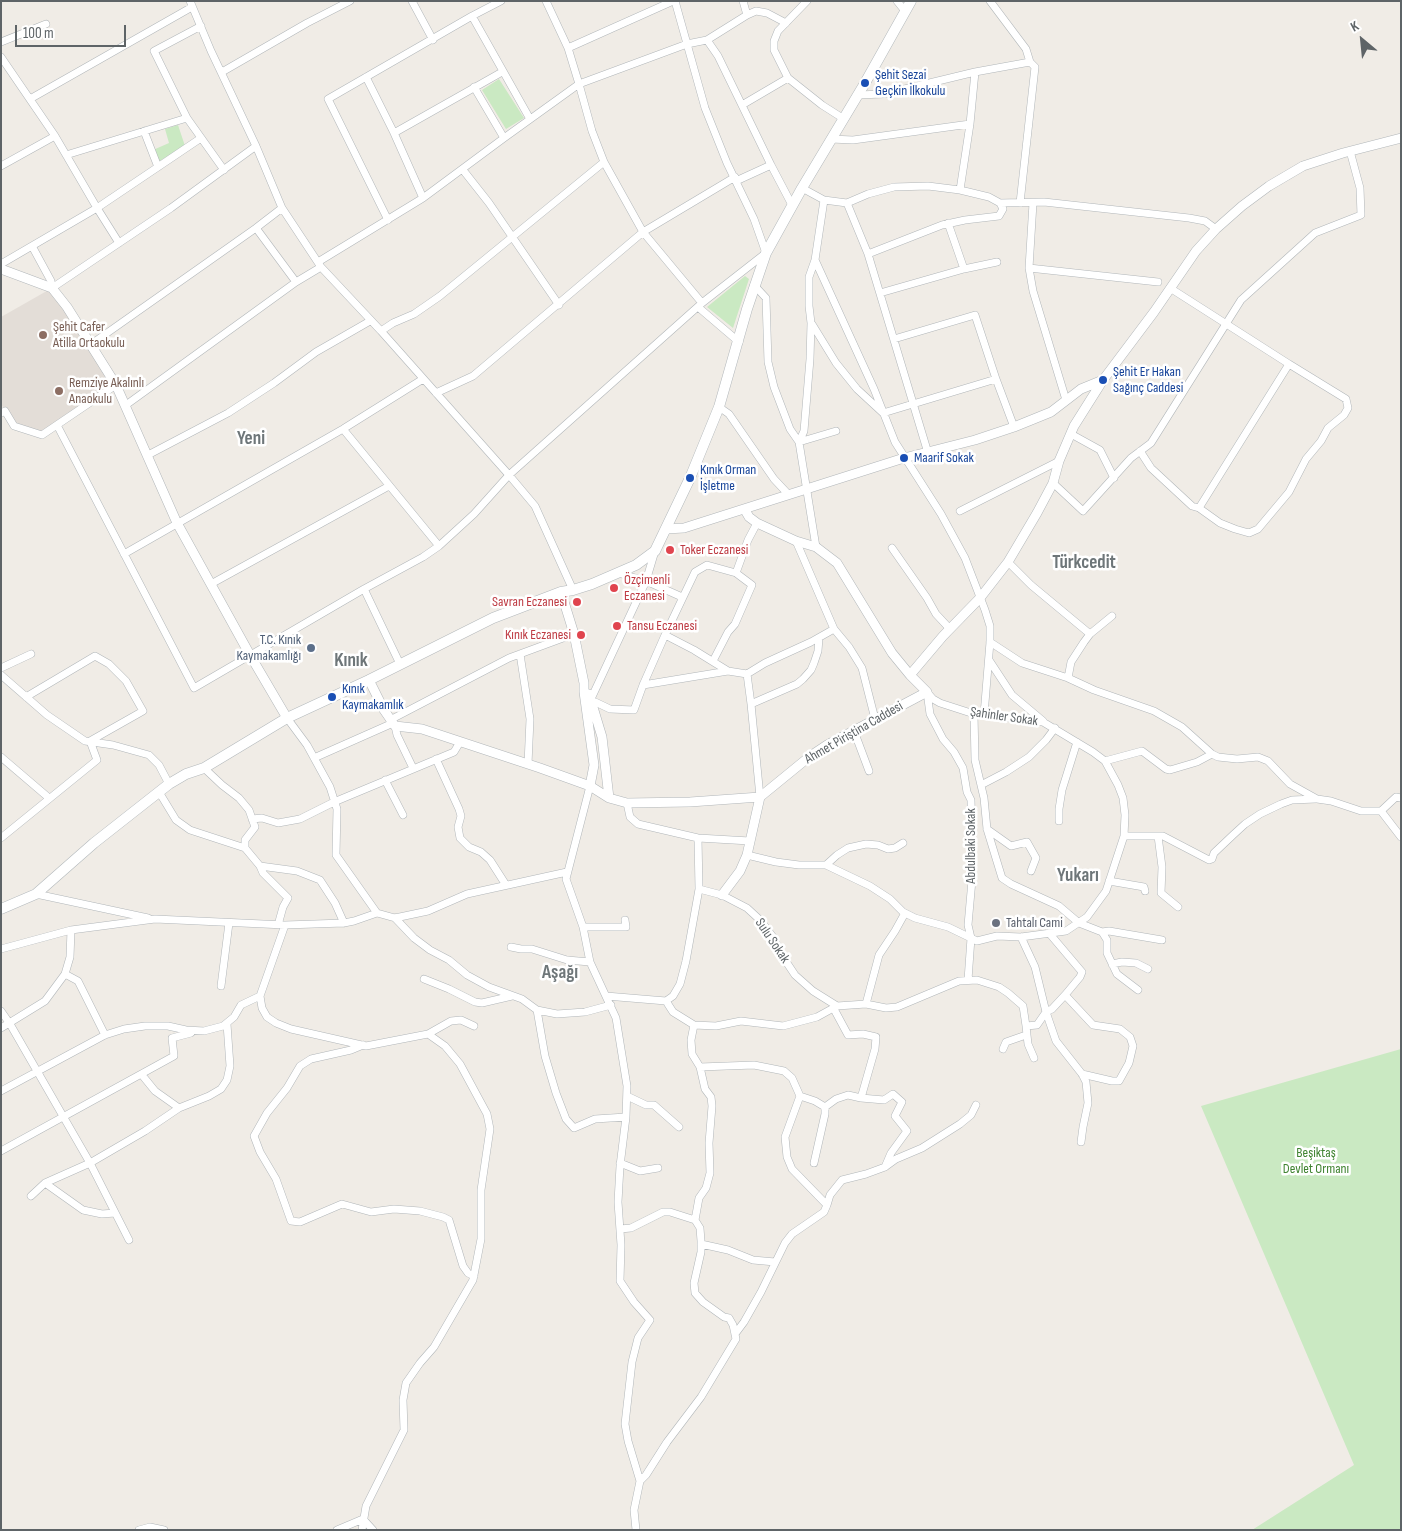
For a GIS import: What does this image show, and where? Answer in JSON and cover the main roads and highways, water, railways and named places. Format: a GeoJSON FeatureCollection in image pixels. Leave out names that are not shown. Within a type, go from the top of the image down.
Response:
{"type":"FeatureCollection","features":[{"type":"Feature","properties":{"kind":"main road"},"geometry":{"type":"LineString","coordinates":[[1,909],[36,894],[94,843],[169,784],[186,774],[204,768],[287,718],[369,680],[493,618],[618,573],[636,565],[655,551],[720,407],[754,285],[766,253],[911,1]]}},
{"type":"Feature","properties":{"kind":"place","name":"Şehit Sezai Geçkin İlkokulu"},"geometry":{"type":"Point","coordinates":[865,83]}},
{"type":"Feature","properties":{"kind":"place","name":"Şehit Cafer Atilla Ortaokulu"},"geometry":{"type":"Point","coordinates":[43,335]}},
{"type":"Feature","properties":{"kind":"place","name":"Şehit Er Hakan Sağınç Caddesi"},"geometry":{"type":"Point","coordinates":[1103,380]}},
{"type":"Feature","properties":{"kind":"place","name":"Remziye Akalınlı Anaokulu"},"geometry":{"type":"Point","coordinates":[59,391]}},
{"type":"Feature","properties":{"kind":"place","name":"Maarif Sokak"},"geometry":{"type":"Point","coordinates":[904,458]}},
{"type":"Feature","properties":{"kind":"place","name":"Kınık Orman İşletme"},"geometry":{"type":"Point","coordinates":[690,478]}},
{"type":"Feature","properties":{"kind":"place","name":"Toker Eczanesi"},"geometry":{"type":"Point","coordinates":[670,550]}},
{"type":"Feature","properties":{"kind":"place","name":"Özçimenli Eczanesi"},"geometry":{"type":"Point","coordinates":[614,588]}},
{"type":"Feature","properties":{"kind":"place","name":"Savran Eczanesi"},"geometry":{"type":"Point","coordinates":[577,602]}},
{"type":"Feature","properties":{"kind":"place","name":"Tansu Eczanesi"},"geometry":{"type":"Point","coordinates":[617,626]}},
{"type":"Feature","properties":{"kind":"place","name":"Kınık Eczanesi"},"geometry":{"type":"Point","coordinates":[581,635]}},
{"type":"Feature","properties":{"kind":"place","name":"T.C. Kınık Kaymakamlığı"},"geometry":{"type":"Point","coordinates":[311,648]}},
{"type":"Feature","properties":{"kind":"place","name":"Kınık Kaymakamlık"},"geometry":{"type":"Point","coordinates":[332,697]}},
{"type":"Feature","properties":{"kind":"place","name":"Tahtalı Cami"},"geometry":{"type":"Point","coordinates":[996,923]}},
{"type":"Feature","properties":{"kind":"district","name":"Yeni"},"geometry":{"type":"Point","coordinates":[251,439]}},
{"type":"Feature","properties":{"kind":"district","name":"Türkcedit"},"geometry":{"type":"Point","coordinates":[1084,563]}},
{"type":"Feature","properties":{"kind":"district","name":"Kınık"},"geometry":{"type":"Point","coordinates":[351,661]}},
{"type":"Feature","properties":{"kind":"district","name":"Yukarı"},"geometry":{"type":"Point","coordinates":[1078,876]}},
{"type":"Feature","properties":{"kind":"district","name":"Aşağı"},"geometry":{"type":"Point","coordinates":[560,973]}},
{"type":"Feature","properties":{"kind":"park label","name":"Beşiktaş Devlet Ormanı"},"geometry":{"type":"Point","coordinates":[1316,1162]}}]}
